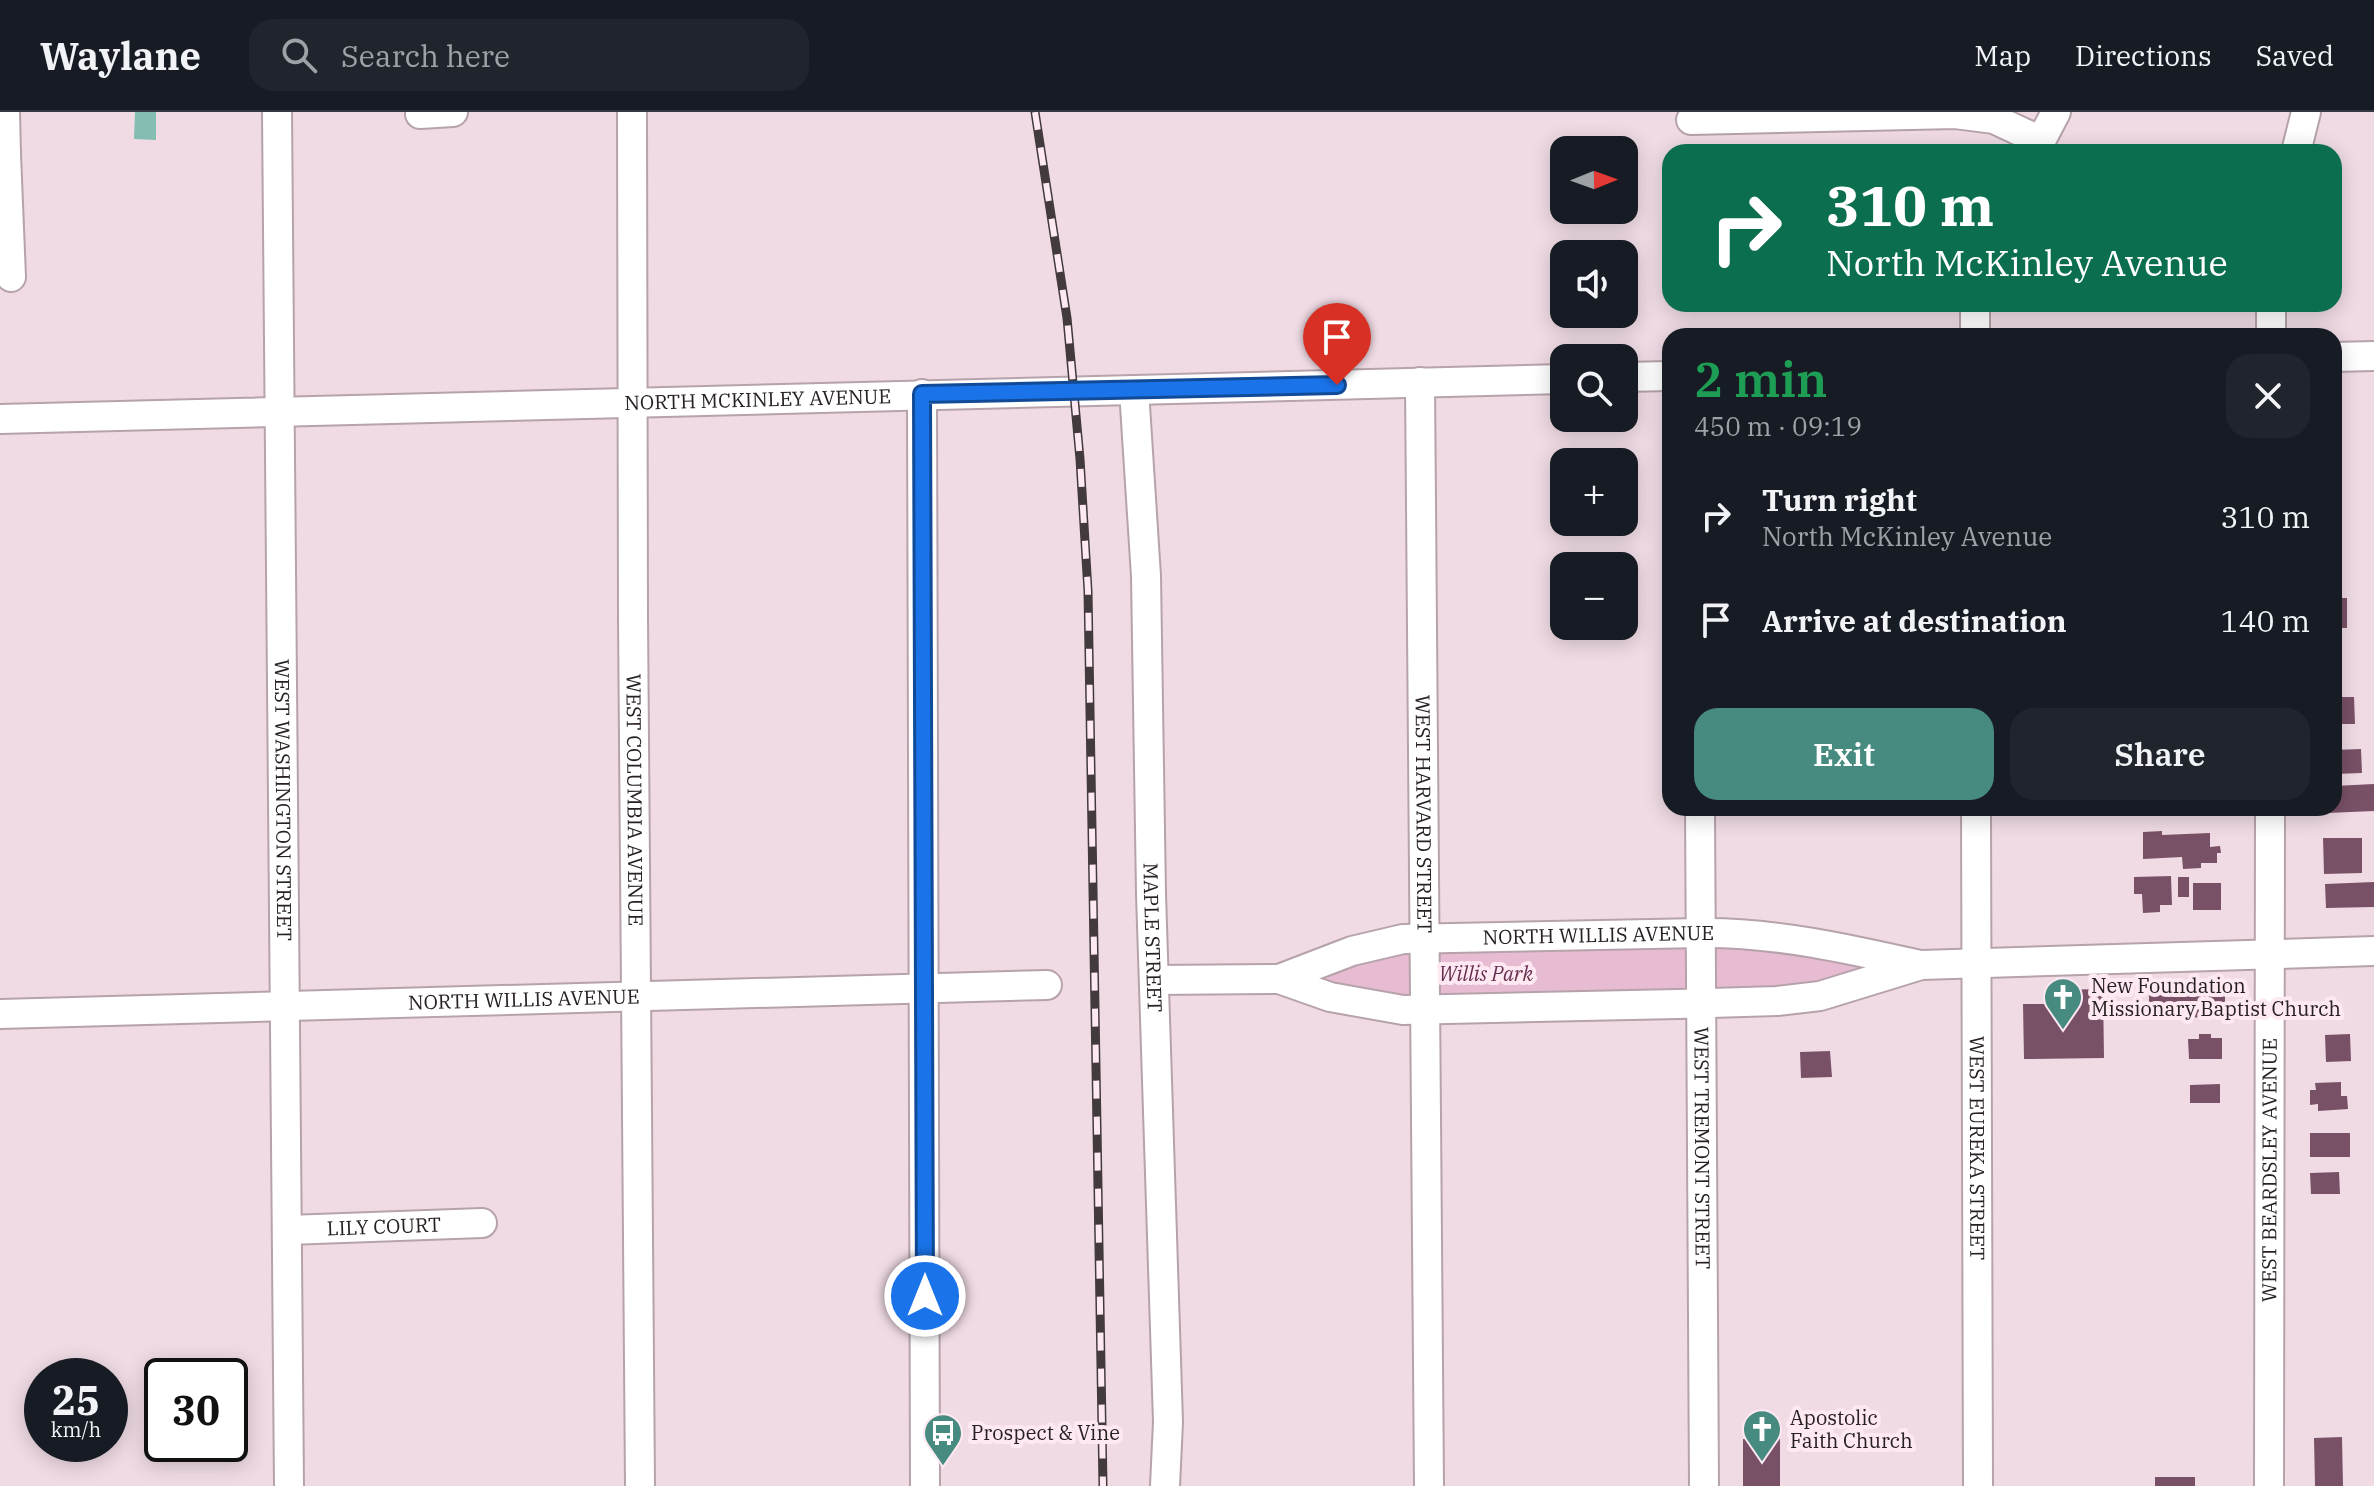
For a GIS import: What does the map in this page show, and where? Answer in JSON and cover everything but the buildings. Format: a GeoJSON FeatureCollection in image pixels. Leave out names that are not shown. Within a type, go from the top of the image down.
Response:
{"type":"FeatureCollection","features":[{"type":"Feature","properties":{"kind":"street"},"geometry":{"type":"LineString","coordinates":[[5,112],[3,155],[11,277]]}},
{"type":"Feature","properties":{"kind":"street","name":"WEST WASHINGTON STREET"},"geometry":{"type":"LineString","coordinates":[[277,112],[289,1486]]}},
{"type":"Feature","properties":{"kind":"street"},"geometry":{"type":"LineString","coordinates":[[420,114],[453,112]]}},
{"type":"Feature","properties":{"kind":"street","name":"WEST COLUMBIA AVENUE"},"geometry":{"type":"LineString","coordinates":[[632,112],[640,1486]]}},
{"type":"Feature","properties":{"kind":"street"},"geometry":{"type":"LineString","coordinates":[[2039,144],[2056,112]]}},
{"type":"Feature","properties":{"kind":"street"},"geometry":{"type":"LineString","coordinates":[[2298,144],[2306,112]]}},
{"type":"Feature","properties":{"kind":"street"},"geometry":{"type":"LineString","coordinates":[[1691,120],[1955,114],[1980,116],[2012,126],[2035,144]]}},
{"type":"Feature","properties":{"kind":"street"},"geometry":{"type":"LineString","coordinates":[[2342,357],[2374,356]]}},
{"type":"Feature","properties":{"kind":"street"},"geometry":{"type":"LineString","coordinates":[[1638,377],[1662,376]]}},
{"type":"Feature","properties":{"kind":"street","name":"NORTH MCKINLEY AVENUE"},"geometry":{"type":"LineString","coordinates":[[0,419],[1550,379]]}},
{"type":"Feature","properties":{"kind":"street","name":"WEST HARVARD STREET"},"geometry":{"type":"LineString","coordinates":[[1420,382],[1429,1486]]}},
{"type":"Feature","properties":{"kind":"street","name":"MAPLE STREET"},"geometry":{"type":"LineString","coordinates":[[1134,390],[1146,576],[1154,980],[1168,1422],[1165,1486]]}},
{"type":"Feature","properties":{"kind":"street"},"geometry":{"type":"LineString","coordinates":[[922,394],[925,1486]]}},
{"type":"Feature","properties":{"kind":"street","name":"WEST TREMONT STREET"},"geometry":{"type":"LineString","coordinates":[[1700,816],[1704,1486]]}},
{"type":"Feature","properties":{"kind":"street","name":"WEST EUREKA STREET"},"geometry":{"type":"LineString","coordinates":[[1976,816],[1978,1486]]}},
{"type":"Feature","properties":{"kind":"street","name":"WEST BEARDSLEY AVENUE"},"geometry":{"type":"LineString","coordinates":[[2269,1486],[2270,816]]}},
{"type":"Feature","properties":{"kind":"street","name":"NORTH WILLIS AVENUE"},"geometry":{"type":"LineString","coordinates":[[1279,979],[1316,963],[1403,939],[1726,933],[1847,950],[1921,965]]}},
{"type":"Feature","properties":{"kind":"street","name":"NORTH WILLIS AVENUE"},"geometry":{"type":"LineString","coordinates":[[1154,980],[1279,979],[1330,997],[1403,1010],[1426,1010],[1777,1001],[1820,996],[1921,965],[1976,961],[2374,951]]}},
{"type":"Feature","properties":{"kind":"street","name":"NORTH WILLIS AVENUE"},"geometry":{"type":"LineString","coordinates":[[0,1014],[1047,985]]}},
{"type":"Feature","properties":{"kind":"street","name":"LILY COURT"},"geometry":{"type":"LineString","coordinates":[[288,1230],[482,1223]]}},
{"type":"Feature","properties":{"kind":"green space","name":"Willis Park"},"geometry":{"type":"Polygon","coordinates":[[[1743,942],[1864,964],[1864,971],[1820,988],[1366,998],[1317,979],[1390,952],[1743,942]]]}},
{"type":"Feature","properties":{"kind":"shaded area"},"geometry":{"type":"Polygon","coordinates":[[[135,112],[156,112],[156,140],[134,139],[135,112]]]}},
{"type":"Feature","properties":{"kind":"railway"},"geometry":{"type":"LineString","coordinates":[[1035,112],[1067,318],[1088,591],[1103,1486]]}},
{"type":"Feature","properties":{"kind":"place","name":"New Foundation Missionary Baptist Church"},"geometry":{"type":"Point","coordinates":[2063,1031]}},
{"type":"Feature","properties":{"kind":"place","name":"Apostolic Faith Church"},"geometry":{"type":"Point","coordinates":[1762,1463]}},
{"type":"Feature","properties":{"kind":"place","name":"Prospect & Vine"},"geometry":{"type":"Point","coordinates":[943,1467]}},
{"type":"Feature","properties":{"kind":"route"},"geometry":{"type":"LineString","coordinates":[[925,1296],[922,394],[1337,385]]}}]}
